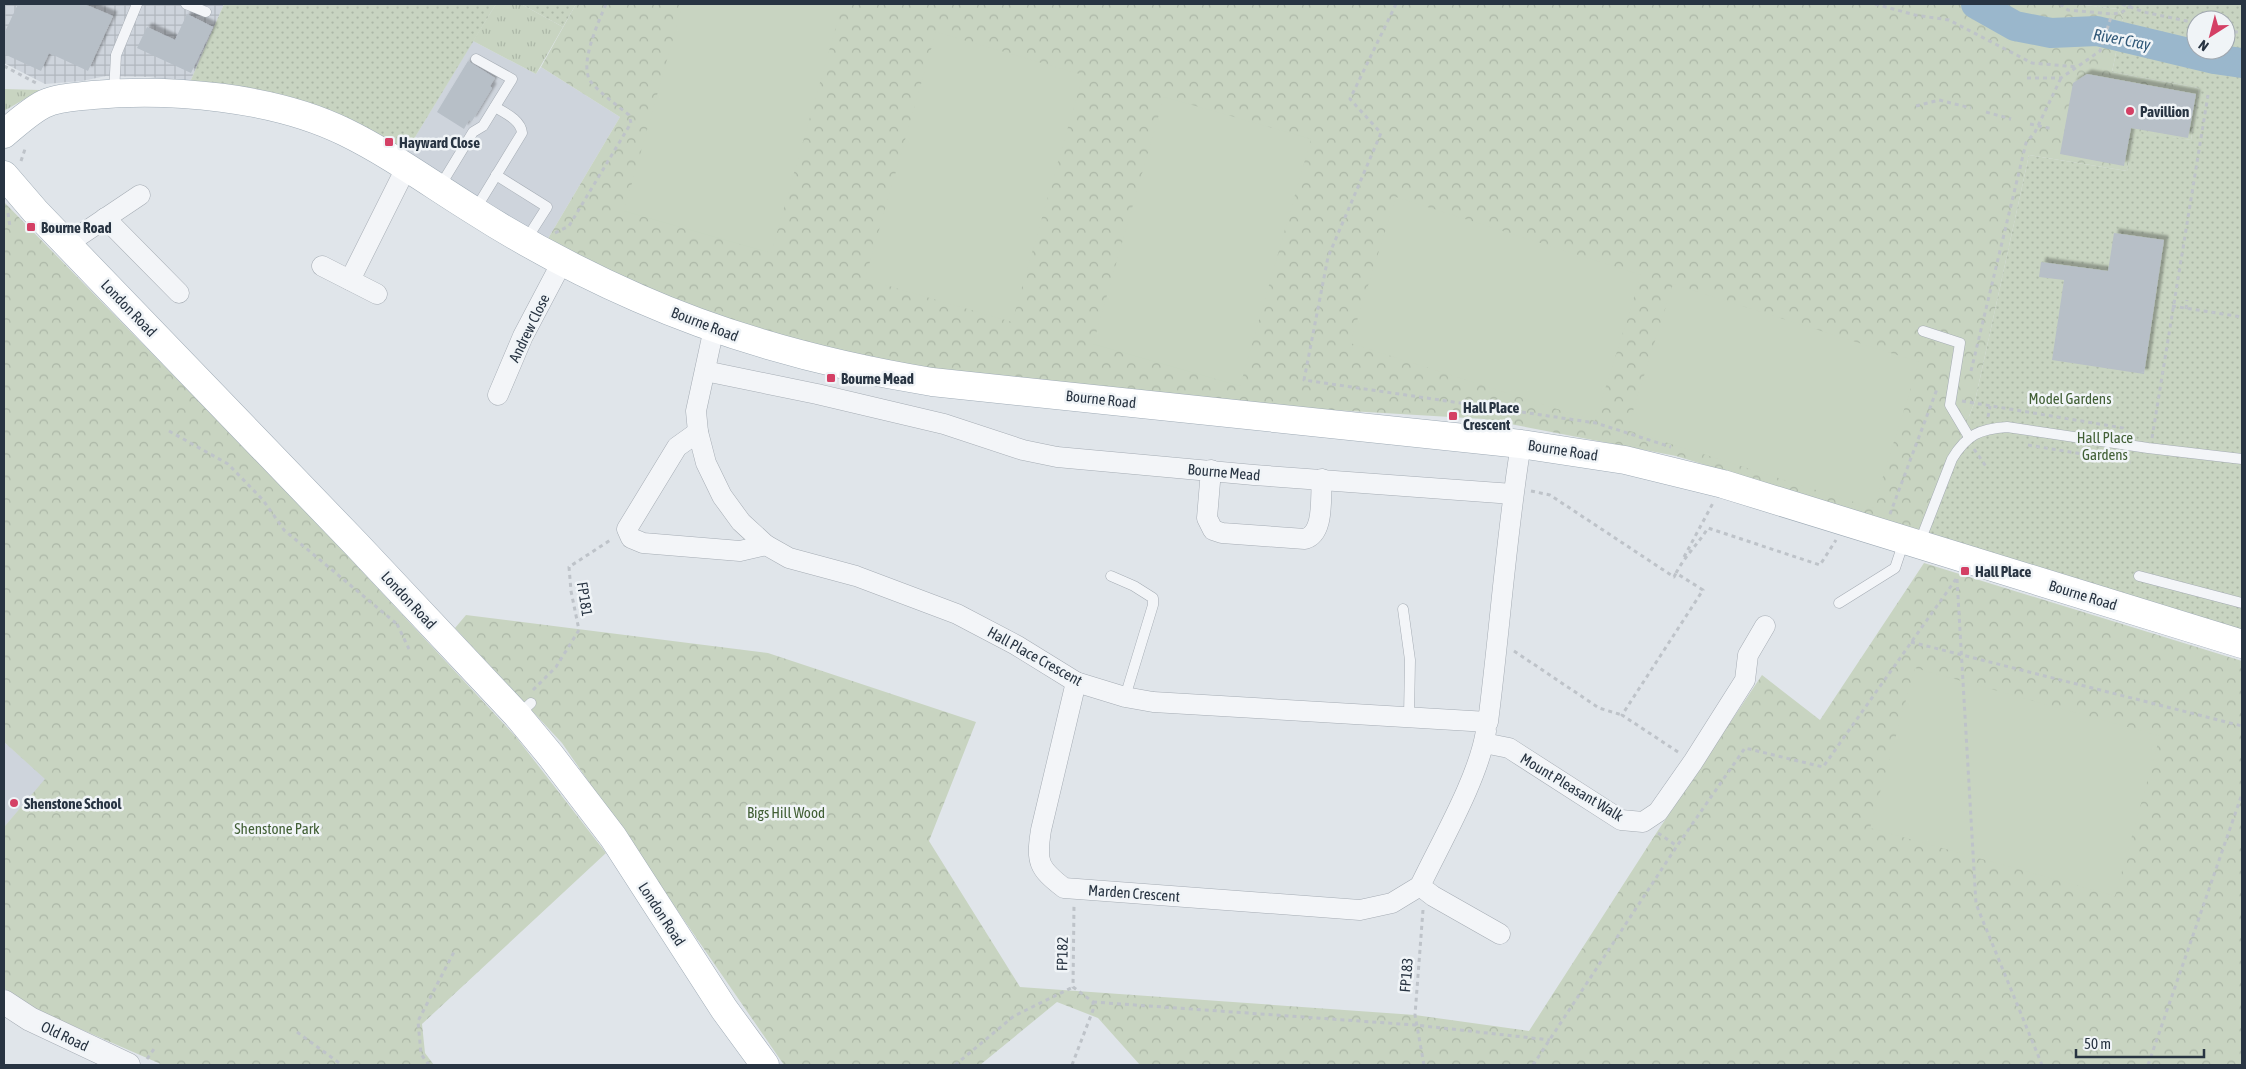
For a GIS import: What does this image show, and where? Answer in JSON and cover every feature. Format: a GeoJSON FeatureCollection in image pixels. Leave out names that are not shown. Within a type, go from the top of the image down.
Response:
{"type":"FeatureCollection","features":[{"type":"Feature","properties":{"kind":"main road","name":"Bourne Road"},"geometry":{"type":"LineString","coordinates":[[4,134],[43,104],[62,98],[114,93],[146,92],[193,95],[289,110],[345,132],[439,188],[524,242],[562,262],[639,299],[744,340],[875,372],[932,382],[1521,444],[1625,460],[1674,471],[1911,542],[1960,568],[2242,644]]}},
{"type":"Feature","properties":{"kind":"main road","name":"London Road"},"geometry":{"type":"LineString","coordinates":[[12,171],[67,244],[356,544],[520,709],[551,756],[613,837],[724,1009],[765,1065]]}},
{"type":"Feature","properties":{"kind":"street"},"geometry":{"type":"LineString","coordinates":[[350,280],[406,168]]}},
{"type":"Feature","properties":{"kind":"street"},"geometry":{"type":"LineString","coordinates":[[67,244],[140,195]]}},
{"type":"Feature","properties":{"kind":"street"},"geometry":{"type":"LineString","coordinates":[[104,218],[179,293]]}},
{"type":"Feature","properties":{"kind":"street","name":"Andrew Close"},"geometry":{"type":"LineString","coordinates":[[498,395],[523,336],[562,262]]}},
{"type":"Feature","properties":{"kind":"street"},"geometry":{"type":"LineString","coordinates":[[322,266],[377,294]]}},
{"type":"Feature","properties":{"kind":"street","name":"Hall Place Crescent"},"geometry":{"type":"LineString","coordinates":[[714,328],[696,412],[698,432],[706,463],[722,496],[741,522],[766,545],[789,558],[856,576],[957,614],[1016,645],[1076,682],[1125,697],[1153,702],[1488,722]]}},
{"type":"Feature","properties":{"kind":"street","name":"Bourne Mead"},"geometry":{"type":"LineString","coordinates":[[705,371],[817,394],[944,424],[1023,450],[1057,457],[1322,479],[1513,491]]}},
{"type":"Feature","properties":{"kind":"street"},"geometry":{"type":"LineString","coordinates":[[698,432],[678,446],[627,529],[631,538],[643,543],[740,551],[766,545]]}},
{"type":"Feature","properties":{"kind":"street"},"geometry":{"type":"LineString","coordinates":[[1500,934],[1433,896],[1420,886],[1466,790],[1484,743],[1498,641],[1513,491],[1521,444]]}},
{"type":"Feature","properties":{"kind":"street"},"geometry":{"type":"LineString","coordinates":[[1211,470],[1208,524],[1212,530],[1222,533],[1310,538],[1318,528],[1322,479]]}},
{"type":"Feature","properties":{"kind":"street","name":"Mount Pleasant Walk"},"geometry":{"type":"LineString","coordinates":[[1484,743],[1509,748],[1621,820],[1643,822],[1658,812],[1745,680],[1748,655],[1765,626]]}},
{"type":"Feature","properties":{"kind":"street","name":"Marden Crescent"},"geometry":{"type":"LineString","coordinates":[[1076,682],[1037,853],[1045,874],[1064,888],[1360,910],[1392,903],[1420,886]]}},
{"type":"Feature","properties":{"kind":"street","name":"Old Road"},"geometry":{"type":"LineString","coordinates":[[4,1002],[30,1019],[128,1065]]}},
{"type":"Feature","properties":{"kind":"lane"},"geometry":{"type":"LineString","coordinates":[[114,93],[116,54],[137,4]]}},
{"type":"Feature","properties":{"kind":"lane"},"geometry":{"type":"LineString","coordinates":[[186,4],[206,12]]}},
{"type":"Feature","properties":{"kind":"lane"},"geometry":{"type":"LineString","coordinates":[[439,188],[473,132],[483,126],[512,79],[476,59]]}},
{"type":"Feature","properties":{"kind":"lane"},"geometry":{"type":"LineString","coordinates":[[474,211],[522,132],[518,122],[495,107]]}},
{"type":"Feature","properties":{"kind":"lane"},"geometry":{"type":"LineString","coordinates":[[496,176],[547,206],[524,242]]}},
{"type":"Feature","properties":{"kind":"lane"},"geometry":{"type":"LineString","coordinates":[[1923,331],[1960,343],[1950,405],[1969,437]]}},
{"type":"Feature","properties":{"kind":"lane"},"geometry":{"type":"LineString","coordinates":[[1839,603],[1895,568],[1911,542],[1959,447],[1969,437],[1986,429],[2007,427],[2148,448],[2242,459]]}},
{"type":"Feature","properties":{"kind":"lane"},"geometry":{"type":"LineString","coordinates":[[1111,576],[1134,586],[1153,598],[1153,605],[1125,697]]}},
{"type":"Feature","properties":{"kind":"lane"},"geometry":{"type":"LineString","coordinates":[[2139,576],[2242,603]]}},
{"type":"Feature","properties":{"kind":"lane"},"geometry":{"type":"LineString","coordinates":[[1403,609],[1410,660],[1409,716]]}},
{"type":"Feature","properties":{"kind":"path"},"geometry":{"type":"LineString","coordinates":[[554,233],[569,226],[631,123],[629,115],[590,80],[586,64],[597,25],[606,4]]}},
{"type":"Feature","properties":{"kind":"path"},"geometry":{"type":"LineString","coordinates":[[1396,4],[1350,99],[1381,133],[1328,257],[1304,380],[1596,423],[1672,447]]}},
{"type":"Feature","properties":{"kind":"path"},"geometry":{"type":"LineString","coordinates":[[1875,4],[1915,15],[1949,20],[2032,62],[2078,67]]}},
{"type":"Feature","properties":{"kind":"path"},"geometry":{"type":"LineString","coordinates":[[2062,4],[2068,10],[2112,14],[2120,13],[2131,4]]}},
{"type":"Feature","properties":{"kind":"path"},"geometry":{"type":"LineString","coordinates":[[2122,4],[2131,4],[2144,12],[2186,21]]}},
{"type":"Feature","properties":{"kind":"path"},"geometry":{"type":"LineString","coordinates":[[1970,372],[2026,144],[2039,126],[2061,78],[2100,51],[2112,14]]}},
{"type":"Feature","properties":{"kind":"path"},"geometry":{"type":"LineString","coordinates":[[4,66],[44,87]]}},
{"type":"Feature","properties":{"kind":"path"},"geometry":{"type":"LineString","coordinates":[[2027,78],[2061,78]]}},
{"type":"Feature","properties":{"kind":"path"},"geometry":{"type":"LineString","coordinates":[[2152,438],[2172,306],[2208,95]]}},
{"type":"Feature","properties":{"kind":"path"},"geometry":{"type":"LineString","coordinates":[[1916,106],[1939,100],[1971,108]]}},
{"type":"Feature","properties":{"kind":"path"},"geometry":{"type":"LineString","coordinates":[[1986,112],[2011,119]]}},
{"type":"Feature","properties":{"kind":"path"},"geometry":{"type":"LineString","coordinates":[[2030,124],[2053,129]]}},
{"type":"Feature","properties":{"kind":"path"},"geometry":{"type":"LineString","coordinates":[[12,171],[21,158],[25,147],[30,142]]}},
{"type":"Feature","properties":{"kind":"path"},"geometry":{"type":"LineString","coordinates":[[8,213],[10,227]]}},
{"type":"Feature","properties":{"kind":"path"},"geometry":{"type":"LineString","coordinates":[[2186,308],[2187,300]]}},
{"type":"Feature","properties":{"kind":"path"},"geometry":{"type":"LineString","coordinates":[[2172,306],[2242,317]]}},
{"type":"Feature","properties":{"kind":"path"},"geometry":{"type":"LineString","coordinates":[[1880,513],[1890,516],[1937,388]]}},
{"type":"Feature","properties":{"kind":"path"},"geometry":{"type":"LineString","coordinates":[[1963,401],[1965,394]]}},
{"type":"Feature","properties":{"kind":"path"},"geometry":{"type":"LineString","coordinates":[[1959,405],[1960,400],[2122,428],[2129,433]]}},
{"type":"Feature","properties":{"kind":"path"},"geometry":{"type":"LineString","coordinates":[[1983,421],[1988,419],[1990,406]]}},
{"type":"Feature","properties":{"kind":"path"},"geometry":{"type":"LineString","coordinates":[[169,431],[228,464],[263,500],[284,530],[397,624]]}},
{"type":"Feature","properties":{"kind":"path"},"geometry":{"type":"LineString","coordinates":[[2146,438],[2161,438]]}},
{"type":"Feature","properties":{"kind":"path"},"geometry":{"type":"LineString","coordinates":[[1981,444],[1973,448],[1987,468]]}},
{"type":"Feature","properties":{"kind":"path"},"geometry":{"type":"LineString","coordinates":[[2027,445],[2131,462]]}},
{"type":"Feature","properties":{"kind":"path"},"geometry":{"type":"LineString","coordinates":[[1513,491],[1550,495],[1674,576],[1701,524]]}},
{"type":"Feature","properties":{"kind":"path"},"geometry":{"type":"LineString","coordinates":[[1684,558],[1696,547],[1708,528],[1820,565],[1846,522]]}},
{"type":"Feature","properties":{"kind":"path","name":"FP181"},"geometry":{"type":"LineString","coordinates":[[520,709],[556,666],[578,630],[569,567],[627,529]]}},
{"type":"Feature","properties":{"kind":"path"},"geometry":{"type":"LineString","coordinates":[[1532,1065],[1677,846],[1745,748],[1823,766],[1911,642],[1960,568]]}},
{"type":"Feature","properties":{"kind":"path"},"geometry":{"type":"LineString","coordinates":[[1960,568],[1961,655],[1976,904],[2042,1065]]}},
{"type":"Feature","properties":{"kind":"path"},"geometry":{"type":"LineString","coordinates":[[1622,715],[1702,590],[1676,573]]}},
{"type":"Feature","properties":{"kind":"path"},"geometry":{"type":"LineString","coordinates":[[1498,641],[1599,708],[1622,715],[1692,762]]}},
{"type":"Feature","properties":{"kind":"path"},"geometry":{"type":"LineString","coordinates":[[1911,642],[2242,726]]}},
{"type":"Feature","properties":{"kind":"path"},"geometry":{"type":"LineString","coordinates":[[2148,1065],[2242,794]]}},
{"type":"Feature","properties":{"kind":"path"},"geometry":{"type":"LineString","coordinates":[[1657,832],[1677,846]]}},
{"type":"Feature","properties":{"kind":"path","name":"FP183"},"geometry":{"type":"LineString","coordinates":[[1420,886],[1424,898],[1415,1025],[1424,1065]]}},
{"type":"Feature","properties":{"kind":"path","name":"FP182"},"geometry":{"type":"LineString","coordinates":[[1074,889],[1073,987],[1093,1002]]}},
{"type":"Feature","properties":{"kind":"path"},"geometry":{"type":"LineString","coordinates":[[429,1065],[421,1054],[418,1021],[455,950]]}},
{"type":"Feature","properties":{"kind":"path"},"geometry":{"type":"LineString","coordinates":[[955,1065],[1014,1016],[1073,987]]}},
{"type":"Feature","properties":{"kind":"path"},"geometry":{"type":"LineString","coordinates":[[1072,1065],[1093,1010],[1093,1002],[1415,1025],[1550,1040]]}},
{"type":"Feature","properties":{"kind":"path"},"geometry":{"type":"LineString","coordinates":[[297,1032],[342,1065]]}},
{"type":"Feature","properties":{"kind":"path"},"geometry":{"type":"LineString","coordinates":[[143,1065],[154,1049]]}},
{"type":"Feature","properties":{"kind":"shaded area"},"geometry":{"type":"Polygon","coordinates":[[[4,4],[224,4],[190,82],[149,77],[106,76],[82,81],[45,84],[4,63],[4,4]]]}},
{"type":"Feature","properties":{"kind":"shaded area"},"geometry":{"type":"Polygon","coordinates":[[[473,41],[536,74],[541,67],[620,117],[546,242],[406,152],[473,41]]]}},
{"type":"Feature","properties":{"kind":"shaded area","name":"Shenstone School"},"geometry":{"type":"Polygon","coordinates":[[[4,742],[46,779],[4,827],[4,742]]]}},
{"type":"Feature","properties":{"kind":"green space"},"geometry":{"type":"Polygon","coordinates":[[[224,4],[496,4],[406,152],[190,82],[224,4]]]}},
{"type":"Feature","properties":{"kind":"green space"},"geometry":{"type":"Polygon","coordinates":[[[496,4],[521,4],[563,27],[536,74],[473,41],[496,4]]]}},
{"type":"Feature","properties":{"kind":"green space"},"geometry":{"type":"Polygon","coordinates":[[[521,4],[576,4],[563,27],[521,4]]]}},
{"type":"Feature","properties":{"kind":"green space"},"geometry":{"type":"Polygon","coordinates":[[[576,4],[2076,4],[2118,9],[2123,18],[2112,72],[2199,88],[2191,140],[2134,132],[2127,171],[2029,155],[1975,401],[1924,532],[1676,456],[1484,419],[1251,405],[905,366],[813,347],[729,321],[669,299],[546,242],[620,117],[541,67],[576,4]]]}},
{"type":"Feature","properties":{"kind":"green space"},"geometry":{"type":"Polygon","coordinates":[[[683,4],[833,4],[842,6],[771,253],[624,211],[683,4]]]}},
{"type":"Feature","properties":{"kind":"green space","name":"Hall Place Gardens"},"geometry":{"type":"Polygon","coordinates":[[[2076,4],[2242,4],[2242,635],[1924,532],[1975,401],[2029,155],[2127,171],[2134,131],[2191,140],[2199,88],[2112,72],[2123,18],[2118,9],[2076,4]]]}},
{"type":"Feature","properties":{"kind":"green space"},"geometry":{"type":"Polygon","coordinates":[[[936,32],[1083,75],[1012,322],[865,279],[936,32]]]}},
{"type":"Feature","properties":{"kind":"green space"},"geometry":{"type":"Polygon","coordinates":[[[4,89],[40,90],[4,111],[4,89]]]}},
{"type":"Feature","properties":{"kind":"green space"},"geometry":{"type":"Polygon","coordinates":[[[1164,97],[1311,139],[1240,386],[1093,344],[1164,97]]]}},
{"type":"Feature","properties":{"kind":"green space"},"geometry":{"type":"Polygon","coordinates":[[[1396,197],[1641,275],[1595,421],[1350,343],[1396,197]]]}},
{"type":"Feature","properties":{"kind":"green space","name":"Shenstone Park"},"geometry":{"type":"Polygon","coordinates":[[[4,202],[304,509],[516,737],[606,853],[422,1024],[425,1053],[434,1065],[163,1065],[23,1004],[4,988],[4,827],[45,779],[4,742],[4,202]]]}},
{"type":"Feature","properties":{"kind":"green space"},"geometry":{"type":"Polygon","coordinates":[[[1673,284],[1919,362],[1873,508],[1627,430],[1673,284]]]}},
{"type":"Feature","properties":{"kind":"green space","name":"Bigs Hill Wood"},"geometry":{"type":"Polygon","coordinates":[[[1924,563],[2242,661],[2242,1065],[1140,1065],[1098,1018],[1057,1002],[980,1065],[784,1065],[562,743],[455,628],[466,615],[768,653],[976,722],[929,841],[1020,987],[1415,1015],[1529,1031],[1657,832],[1762,675],[1820,720],[1924,563]]]}},
{"type":"Feature","properties":{"kind":"green space"},"geometry":{"type":"Polygon","coordinates":[[[1915,668],[2160,736],[2115,896],[1870,828],[1915,668]]]}},
{"type":"Feature","properties":{"kind":"building"},"geometry":{"type":"Polygon","coordinates":[[[18,4],[84,4],[113,16],[88,71],[49,53],[41,71],[4,54],[4,34],[18,4]]]}},
{"type":"Feature","properties":{"kind":"building"},"geometry":{"type":"Polygon","coordinates":[[[187,14],[213,27],[191,73],[137,48],[147,27],[175,40],[187,14]]]}},
{"type":"Feature","properties":{"kind":"building"},"geometry":{"type":"Polygon","coordinates":[[[468,61],[495,78],[490,86],[492,88],[472,121],[469,120],[464,129],[437,112],[468,61]]]}},
{"type":"Feature","properties":{"kind":"building","name":"Pavillion"},"geometry":{"type":"Polygon","coordinates":[[[2087,74],[2196,94],[2188,138],[2131,128],[2124,166],[2060,154],[2073,83],[2087,74]]]}},
{"type":"Feature","properties":{"kind":"building"},"geometry":{"type":"Polygon","coordinates":[[[2114,233],[2164,240],[2144,374],[2052,360],[2064,280],[2039,277],[2041,262],[2108,271],[2114,233]]]}},
{"type":"Feature","properties":{"kind":"waterway","name":"River Cray"},"geometry":{"type":"LineString","coordinates":[[1976,4],[2015,26],[2051,33],[2097,31],[2214,59],[2242,63]]}},
{"type":"Feature","properties":{"kind":"place","name":"Pavillion"},"geometry":{"type":"Point","coordinates":[2130,111]}},
{"type":"Feature","properties":{"kind":"place","name":"Hayward Close"},"geometry":{"type":"Point","coordinates":[389,142]}},
{"type":"Feature","properties":{"kind":"place","name":"Bourne Road"},"geometry":{"type":"Point","coordinates":[31,227]}},
{"type":"Feature","properties":{"kind":"place","name":"Bourne Mead"},"geometry":{"type":"Point","coordinates":[831,378]}},
{"type":"Feature","properties":{"kind":"place","name":"Hall Place Crescent"},"geometry":{"type":"Point","coordinates":[1453,416]}},
{"type":"Feature","properties":{"kind":"place","name":"Hall Place"},"geometry":{"type":"Point","coordinates":[1965,571]}},
{"type":"Feature","properties":{"kind":"place","name":"Shenstone School"},"geometry":{"type":"Point","coordinates":[14,803]}},
{"type":"Feature","properties":{"kind":"park label","name":"Model Gardens"},"geometry":{"type":"Point","coordinates":[2070,398]}}]}
